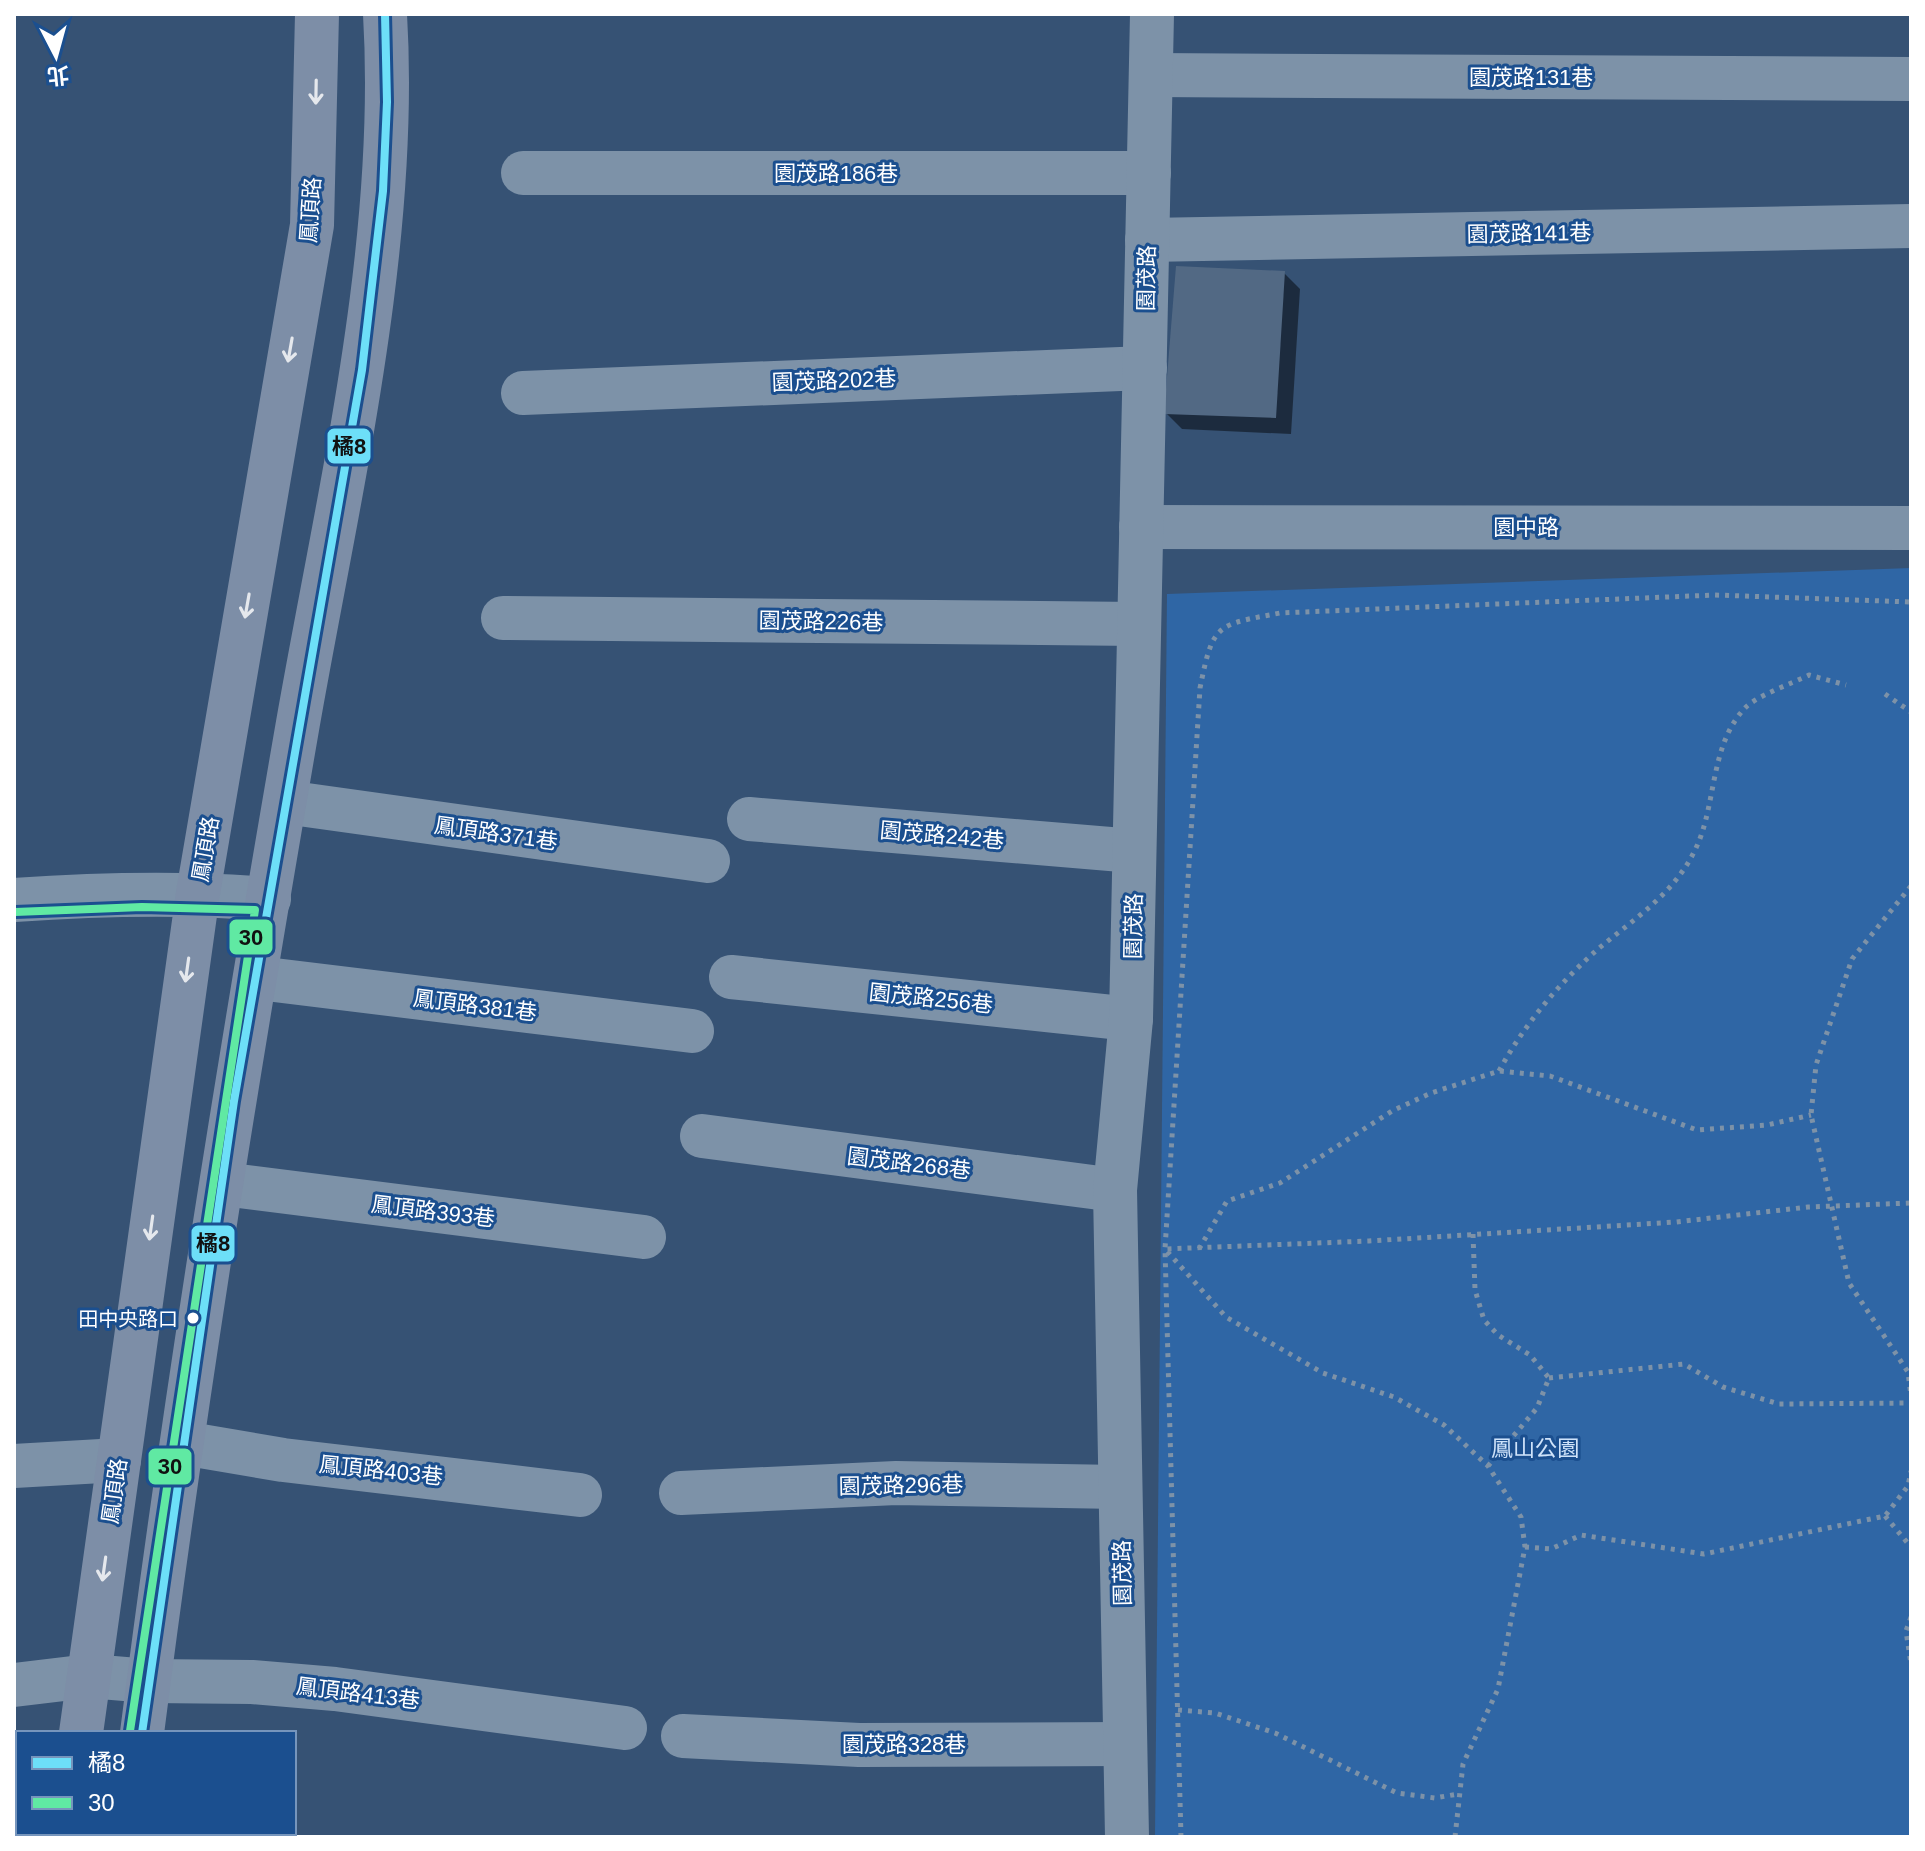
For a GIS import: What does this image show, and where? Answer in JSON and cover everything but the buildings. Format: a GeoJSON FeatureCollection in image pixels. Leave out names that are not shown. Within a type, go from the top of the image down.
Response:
{"type":"FeatureCollection","features":[{"type":"Feature","properties":{"kind":"main road","name":"鳳頂路"},"geometry":{"type":"LineString","coordinates":[[81,1731],[198,893],[312,225],[317,14]]}},
{"type":"Feature","properties":{"kind":"main road"},"geometry":{"type":"LineString","coordinates":[[142,1731],[223,1184],[362,355],[382,200],[388,57],[385,14]]}},
{"type":"Feature","properties":{"kind":"street","name":"園茂路"},"geometry":{"type":"LineString","coordinates":[[1127,1837],[1115,1190],[1131,1019],[1152,14]]}},
{"type":"Feature","properties":{"kind":"street","name":"園茂路131巷"},"geometry":{"type":"LineString","coordinates":[[1151,75],[1911,79]]}},
{"type":"Feature","properties":{"kind":"street","name":"園茂路186巷"},"geometry":{"type":"LineString","coordinates":[[523,173],[1149,173]]}},
{"type":"Feature","properties":{"kind":"street","name":"園茂路141巷"},"geometry":{"type":"LineString","coordinates":[[1147,240],[1911,226]]}},
{"type":"Feature","properties":{"kind":"street","name":"園茂路202巷"},"geometry":{"type":"LineString","coordinates":[[523,393],[1145,368]]}},
{"type":"Feature","properties":{"kind":"street","name":"園中路"},"geometry":{"type":"LineString","coordinates":[[1141,527],[1911,528]]}},
{"type":"Feature","properties":{"kind":"street","name":"園茂路226巷"},"geometry":{"type":"LineString","coordinates":[[503,618],[1139,624]]}},
{"type":"Feature","properties":{"kind":"street","name":"鳳頂路371巷"},"geometry":{"type":"LineString","coordinates":[[285,802],[708,861]]}},
{"type":"Feature","properties":{"kind":"street","name":"園茂路242巷"},"geometry":{"type":"LineString","coordinates":[[749,819],[1134,851]]}},
{"type":"Feature","properties":{"kind":"street"},"geometry":{"type":"LineString","coordinates":[[14,900],[113,893],[198,893],[269,899]]}},
{"type":"Feature","properties":{"kind":"street","name":"園茂路256巷"},"geometry":{"type":"LineString","coordinates":[[731,977],[1131,1019]]}},
{"type":"Feature","properties":{"kind":"street","name":"鳳頂路381巷"},"geometry":{"type":"LineString","coordinates":[[258,978],[692,1031]]}},
{"type":"Feature","properties":{"kind":"street","name":"園茂路268巷"},"geometry":{"type":"LineString","coordinates":[[702,1136],[1115,1190]]}},
{"type":"Feature","properties":{"kind":"street","name":"鳳頂路393巷"},"geometry":{"type":"LineString","coordinates":[[223,1184],[644,1237]]}},
{"type":"Feature","properties":{"kind":"street","name":"鳳頂路403巷"},"geometry":{"type":"LineString","coordinates":[[183,1443],[283,1460],[580,1495]]}},
{"type":"Feature","properties":{"kind":"street"},"geometry":{"type":"LineString","coordinates":[[14,1466],[119,1460]]}},
{"type":"Feature","properties":{"kind":"street","name":"園茂路296巷"},"geometry":{"type":"LineString","coordinates":[[681,1493],[896,1483],[1120,1487]]}},
{"type":"Feature","properties":{"kind":"street","name":"鳳頂路413巷"},"geometry":{"type":"LineString","coordinates":[[14,1685],[89,1676],[149,1681],[252,1682],[335,1689],[625,1728]]}},
{"type":"Feature","properties":{"kind":"street","name":"園茂路328巷"},"geometry":{"type":"LineString","coordinates":[[683,1736],[859,1745],[1125,1744]]}},
{"type":"Feature","properties":{"kind":"path"},"geometry":{"type":"LineString","coordinates":[[1181,1837],[1165,1249],[1200,688],[1209,643],[1231,622],[1280,613],[1715,595],[1911,602]]}},
{"type":"Feature","properties":{"kind":"path"},"geometry":{"type":"LineString","coordinates":[[1499,1071],[1515,1042],[1539,1010],[1596,951],[1661,899],[1695,851],[1711,803],[1724,742],[1745,707],[1809,675],[1846,685]]}},
{"type":"Feature","properties":{"kind":"path"},"geometry":{"type":"LineString","coordinates":[[1885,694],[1911,712]]}},
{"type":"Feature","properties":{"kind":"path"},"geometry":{"type":"LineString","coordinates":[[1911,886],[1852,959],[1816,1065],[1811,1115],[1849,1283],[1908,1372],[1911,1396]]}},
{"type":"Feature","properties":{"kind":"path"},"geometry":{"type":"LineString","coordinates":[[1199,1249],[1227,1201],[1280,1183],[1392,1111],[1431,1093],[1499,1071],[1550,1076],[1697,1130],[1767,1125],[1811,1115]]}},
{"type":"Feature","properties":{"kind":"path"},"geometry":{"type":"LineString","coordinates":[[1165,1249],[1676,1222],[1830,1206],[1911,1203]]}},
{"type":"Feature","properties":{"kind":"path"},"geometry":{"type":"LineString","coordinates":[[1473,1234],[1475,1290],[1484,1320],[1498,1335],[1530,1355],[1549,1378]]}},
{"type":"Feature","properties":{"kind":"path"},"geometry":{"type":"LineString","coordinates":[[1165,1249],[1226,1317],[1323,1373],[1394,1397],[1444,1425],[1488,1466],[1521,1517],[1525,1547],[1498,1689],[1463,1764],[1455,1837]]}},
{"type":"Feature","properties":{"kind":"path"},"geometry":{"type":"LineString","coordinates":[[1549,1378],[1684,1364],[1723,1387],[1779,1404],[1911,1403]]}},
{"type":"Feature","properties":{"kind":"path"},"geometry":{"type":"LineString","coordinates":[[1488,1466],[1537,1408],[1549,1378]]}},
{"type":"Feature","properties":{"kind":"path"},"geometry":{"type":"LineString","coordinates":[[1525,1547],[1551,1549],[1581,1535],[1704,1554],[1885,1516],[1908,1486],[1911,1471]]}},
{"type":"Feature","properties":{"kind":"path"},"geometry":{"type":"LineString","coordinates":[[1885,1516],[1911,1547]]}},
{"type":"Feature","properties":{"kind":"path"},"geometry":{"type":"LineString","coordinates":[[1911,1617],[1906,1631],[1911,1664]]}},
{"type":"Feature","properties":{"kind":"path"},"geometry":{"type":"LineString","coordinates":[[1178,1710],[1215,1713],[1275,1733],[1397,1793],[1435,1798],[1458,1794]]}},
{"type":"Feature","properties":{"kind":"green space","name":"鳳山公園"},"geometry":{"type":"Polygon","coordinates":[[[1911,568],[1911,1837],[1155,1837],[1167,594],[1911,568]]]}},
{"type":"Feature","properties":{"kind":"transit line","name":"橘8"},"geometry":{"type":"LineString","coordinates":[[142,1731],[234,1101],[362,370],[383,191],[387,102],[385,14]]}},
{"type":"Feature","properties":{"kind":"transit line","name":"30"},"geometry":{"type":"LineString","coordinates":[[15,912],[142,907],[255,910],[130,1731]]}},
{"type":"Feature","properties":{"kind":"place","name":"田中央路口"},"geometry":{"type":"Point","coordinates":[193,1318]}}]}
